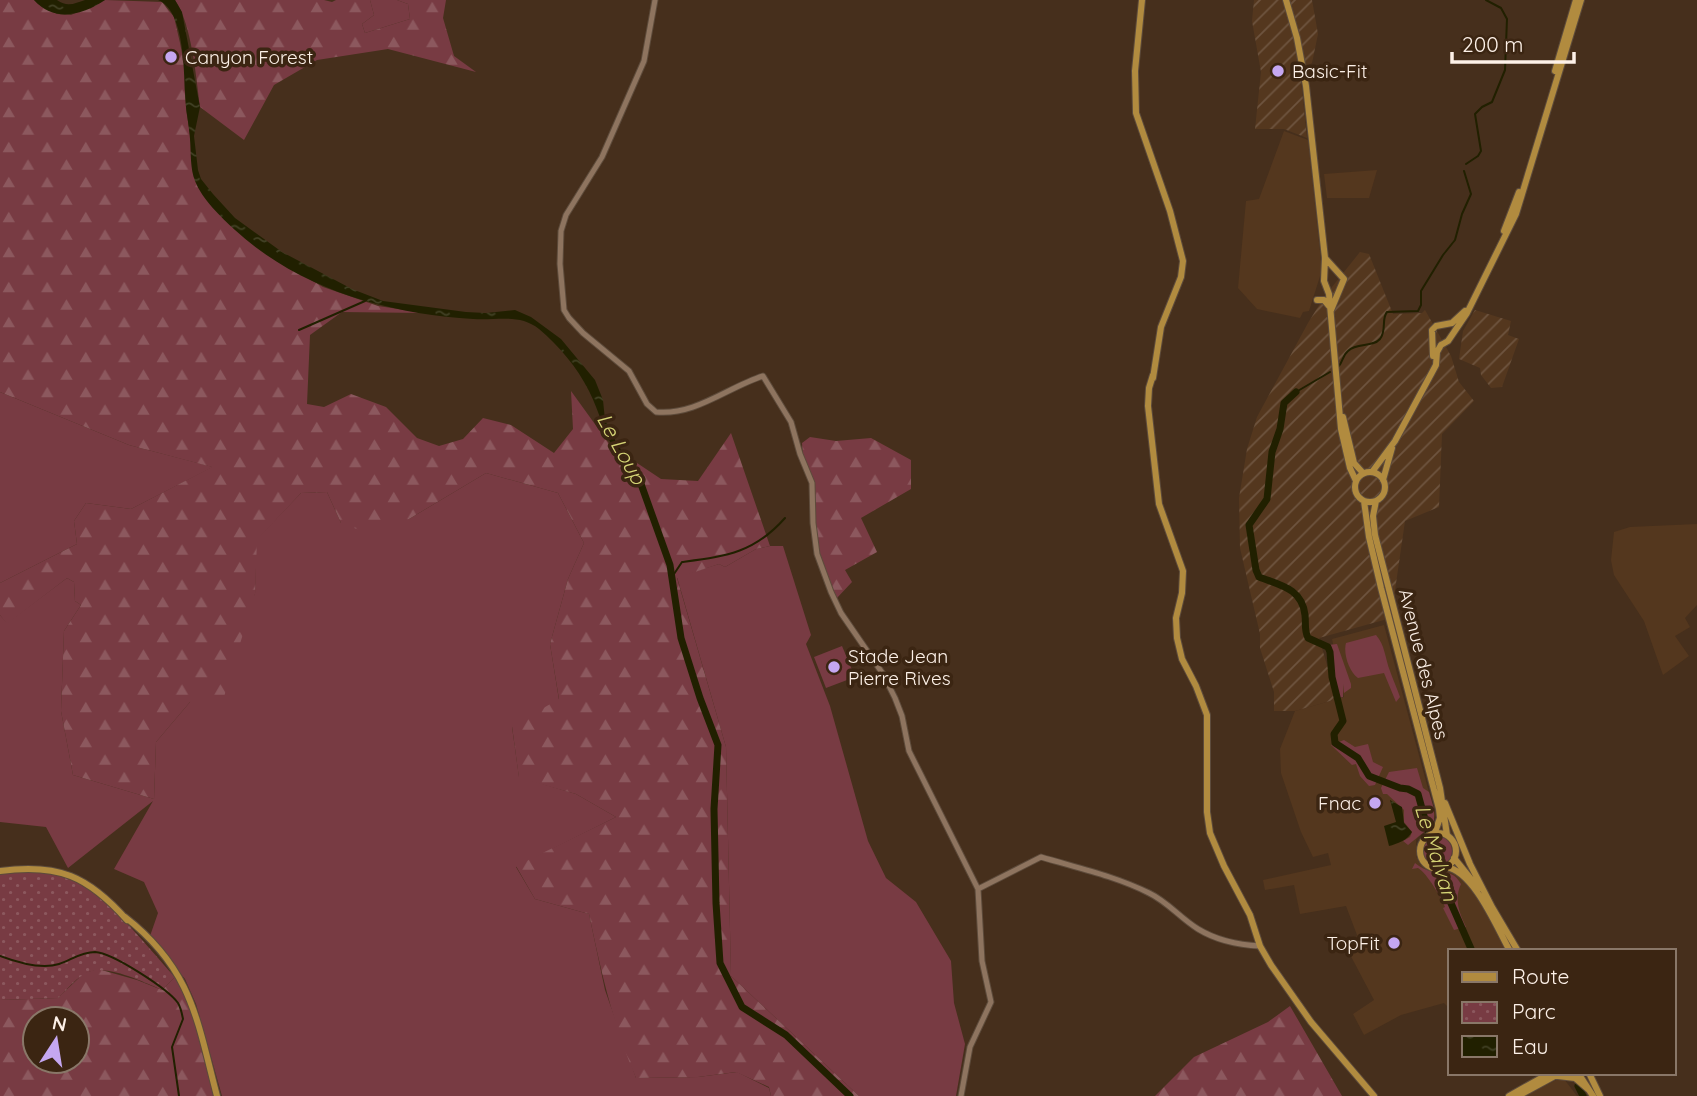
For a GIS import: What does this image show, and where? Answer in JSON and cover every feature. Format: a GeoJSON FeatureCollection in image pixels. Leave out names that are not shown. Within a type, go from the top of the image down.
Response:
{"type":"FeatureCollection","features":[{"type":"Feature","properties":{"kind":"main road"},"geometry":{"type":"LineString","coordinates":[[1142,0],[1135,67],[1135,100],[1140,126],[1180,243],[1183,269],[1161,327],[1150,402],[1153,439],[1161,511],[1180,561],[1183,583],[1175,618],[1177,638],[1182,659],[1207,715],[1207,812],[1210,833],[1250,915],[1260,946],[1270,965],[1311,1022],[1374,1096]]}},
{"type":"Feature","properties":{"kind":"main road"},"geometry":{"type":"LineString","coordinates":[[1286,0],[1297,38],[1306,86],[1325,258],[1324,283],[1329,290],[1344,446],[1356,481],[1357,494],[1364,500],[1376,501],[1385,490],[1383,480],[1395,441]]}},
{"type":"Feature","properties":{"kind":"main road"},"geometry":{"type":"LineString","coordinates":[[1372,472],[1395,441],[1432,372],[1441,345],[1447,342],[1461,323],[1490,269],[1523,181],[1579,0]]}},
{"type":"Feature","properties":{"kind":"main road"},"geometry":{"type":"LineString","coordinates":[[1325,258],[1345,279],[1330,309]]}},
{"type":"Feature","properties":{"kind":"main road"},"geometry":{"type":"LineString","coordinates":[[1325,275],[1335,271]]}},
{"type":"Feature","properties":{"kind":"main road"},"geometry":{"type":"LineString","coordinates":[[1329,290],[1339,290]]}},
{"type":"Feature","properties":{"kind":"main road"},"geometry":{"type":"LineString","coordinates":[[1317,300],[1325,301],[1330,309]]}},
{"type":"Feature","properties":{"kind":"main road"},"geometry":{"type":"LineString","coordinates":[[1432,372],[1431,333],[1434,328],[1456,321],[1472,301]]}},
{"type":"Feature","properties":{"kind":"main road"},"geometry":{"type":"LineString","coordinates":[[1444,326],[1450,335]]}},
{"type":"Feature","properties":{"kind":"main road"},"geometry":{"type":"LineString","coordinates":[[1433,341],[1441,345]]}},
{"type":"Feature","properties":{"kind":"main road"},"geometry":{"type":"LineString","coordinates":[[1339,409],[1354,463],[1363,473]]}},
{"type":"Feature","properties":{"kind":"main road"},"geometry":{"type":"LineString","coordinates":[[1356,481],[1363,473],[1372,472],[1383,480]]}},
{"type":"Feature","properties":{"kind":"main road","name":"Avenue des Alpes"},"geometry":{"type":"LineString","coordinates":[[1364,500],[1368,537],[1439,808],[1440,818],[1435,832]]}},
{"type":"Feature","properties":{"kind":"main road","name":"Avenue des Alpes"},"geometry":{"type":"LineString","coordinates":[[1376,501],[1373,516],[1375,535],[1440,788],[1447,835]]}},
{"type":"Feature","properties":{"kind":"main road"},"geometry":{"type":"LineString","coordinates":[[1440,788],[1470,864],[1517,949]]}},
{"type":"Feature","properties":{"kind":"main road"},"geometry":{"type":"LineString","coordinates":[[1446,867],[1454,858],[1455,846],[1447,835],[1435,832],[1422,841],[1420,855],[1429,867],[1454,868],[1469,882],[1509,949]]}},
{"type":"Feature","properties":{"kind":"main road"},"geometry":{"type":"LineString","coordinates":[[1454,858],[1492,907]]}},
{"type":"Feature","properties":{"kind":"main road"},"geometry":{"type":"LineString","coordinates":[[0,871],[33,867],[68,874],[95,890],[154,944],[181,980],[193,1004],[217,1096]]}},
{"type":"Feature","properties":{"kind":"main road"},"geometry":{"type":"LineString","coordinates":[[1518,1096],[1552,1075]]}},
{"type":"Feature","properties":{"kind":"main road"},"geometry":{"type":"LineString","coordinates":[[1508,1096],[1552,1075],[1572,1077],[1591,1093]]}},
{"type":"Feature","properties":{"kind":"main road"},"geometry":{"type":"LineString","coordinates":[[1579,1075],[1591,1093]]}},
{"type":"Feature","properties":{"kind":"main road"},"geometry":{"type":"LineString","coordinates":[[1590,1075],[1600,1096]]}},
{"type":"Feature","properties":{"kind":"street"},"geometry":{"type":"LineString","coordinates":[[655,0],[642,64],[602,157],[563,222],[560,264],[564,310],[583,333],[629,371],[647,404],[656,412],[679,412],[759,377],[791,422],[812,483],[817,554],[828,587],[841,613],[878,667],[895,698],[902,716],[909,751],[978,889],[982,961],[991,1002],[970,1047],[961,1096]]}},
{"type":"Feature","properties":{"kind":"street"},"geometry":{"type":"LineString","coordinates":[[653,10],[660,0]]}},
{"type":"Feature","properties":{"kind":"street"},"geometry":{"type":"LineString","coordinates":[[978,889],[1041,857],[1093,870],[1145,891],[1162,900],[1209,935],[1247,946],[1260,946]]}},
{"type":"Feature","properties":{"kind":"shaded area"},"geometry":{"type":"Polygon","coordinates":[[[1254,0],[1312,0],[1318,34],[1312,63],[1300,71],[1307,138],[1284,129],[1255,129],[1261,72],[1252,21],[1254,0]]]}},
{"type":"Feature","properties":{"kind":"shaded area"},"geometry":{"type":"Polygon","coordinates":[[[1284,131],[1308,140],[1322,270],[1309,311],[1303,312],[1300,318],[1257,309],[1238,288],[1246,201],[1259,199],[1284,131]]]}},
{"type":"Feature","properties":{"kind":"shaded area"},"geometry":{"type":"Polygon","coordinates":[[[1377,170],[1369,198],[1327,198],[1324,174],[1377,170]]]}},
{"type":"Feature","properties":{"kind":"shaded area"},"geometry":{"type":"Polygon","coordinates":[[[1360,252],[1369,254],[1393,314],[1422,313],[1425,310],[1451,356],[1459,382],[1474,401],[1442,434],[1439,507],[1405,521],[1391,618],[1319,638],[1337,699],[1295,711],[1274,711],[1274,692],[1260,648],[1260,634],[1240,548],[1239,498],[1247,449],[1257,417],[1308,323],[1324,297],[1360,252]]]}},
{"type":"Feature","properties":{"kind":"shaded area"},"geometry":{"type":"Polygon","coordinates":[[[1475,310],[1511,321],[1508,335],[1519,339],[1502,387],[1491,388],[1481,375],[1480,368],[1459,359],[1463,331],[1475,310]]]}},
{"type":"Feature","properties":{"kind":"shaded area"},"geometry":{"type":"Polygon","coordinates":[[[1697,524],[1697,605],[1685,618],[1690,627],[1675,636],[1689,656],[1663,675],[1644,621],[1614,575],[1611,560],[1614,532],[1630,527],[1697,524]]]}},
{"type":"Feature","properties":{"kind":"shaded area"},"geometry":{"type":"Polygon","coordinates":[[[1384,625],[1435,815],[1432,826],[1416,840],[1416,856],[1420,864],[1429,870],[1453,871],[1467,884],[1482,904],[1506,949],[1448,949],[1448,1007],[1444,1003],[1401,1015],[1364,1035],[1353,1014],[1374,1000],[1345,945],[1356,940],[1357,935],[1346,906],[1300,914],[1294,885],[1265,890],[1263,880],[1331,865],[1328,853],[1313,857],[1301,832],[1281,773],[1280,749],[1295,711],[1344,697],[1332,639],[1384,625]]]}},
{"type":"Feature","properties":{"kind":"shaded area"},"geometry":{"type":"Polygon","coordinates":[[[1558,1079],[1564,1079],[1577,1096],[1524,1096],[1558,1079]]]}},
{"type":"Feature","properties":{"kind":"green space"},"geometry":{"type":"Polygon","coordinates":[[[0,0],[34,0],[57,14],[71,15],[105,0],[162,2],[174,17],[180,43],[186,74],[186,109],[198,187],[211,204],[245,237],[323,287],[378,306],[425,313],[342,312],[310,335],[307,404],[324,407],[351,394],[386,407],[417,438],[439,446],[463,439],[483,418],[511,425],[554,453],[573,429],[571,391],[610,445],[661,479],[698,481],[731,433],[770,546],[756,549],[725,567],[719,564],[677,578],[726,747],[731,976],[859,1096],[771,1096],[769,1087],[736,1072],[698,1077],[636,1078],[614,1018],[589,914],[535,899],[516,866],[616,817],[576,794],[519,778],[512,726],[559,699],[550,644],[568,579],[584,543],[558,493],[486,473],[409,519],[362,531],[341,523],[327,492],[301,493],[257,540],[255,594],[224,697],[190,702],[156,742],[154,799],[73,775],[61,711],[64,631],[81,605],[75,601],[74,582],[67,578],[7,624],[0,615],[0,583],[77,544],[74,521],[86,503],[131,509],[212,467],[129,445],[0,392],[0,0]]]}},
{"type":"Feature","properties":{"kind":"green space"},"geometry":{"type":"Polygon","coordinates":[[[175,0],[370,0],[374,15],[362,24],[365,33],[410,19],[408,4],[397,0],[446,0],[443,18],[454,56],[476,72],[388,49],[317,60],[274,85],[244,140],[200,107],[186,23],[175,0]]]}},
{"type":"Feature","properties":{"kind":"green space"},"geometry":{"type":"Polygon","coordinates":[[[370,0],[397,0],[408,4],[410,19],[365,33],[362,24],[374,15],[370,0]]]}},
{"type":"Feature","properties":{"kind":"green space"},"geometry":{"type":"Polygon","coordinates":[[[0,392],[129,445],[213,467],[131,509],[86,503],[74,521],[77,544],[0,583],[0,392]]]}},
{"type":"Feature","properties":{"kind":"green space"},"geometry":{"type":"Polygon","coordinates":[[[810,437],[836,441],[871,438],[911,460],[911,489],[861,518],[877,552],[845,570],[852,582],[836,599],[820,560],[811,518],[813,480],[803,456],[802,443],[810,437]]]}},
{"type":"Feature","properties":{"kind":"green space"},"geometry":{"type":"Polygon","coordinates":[[[486,473],[558,493],[584,543],[568,579],[550,644],[559,700],[512,727],[519,777],[576,794],[616,817],[516,867],[535,899],[589,914],[605,990],[636,1078],[698,1077],[737,1072],[769,1088],[771,1096],[222,1096],[196,1004],[185,979],[150,936],[158,913],[144,882],[114,869],[153,801],[68,868],[46,827],[0,822],[0,615],[7,623],[67,578],[74,582],[75,601],[81,605],[64,631],[61,711],[73,775],[154,799],[156,742],[190,702],[255,594],[256,540],[301,493],[327,492],[341,523],[409,519],[486,473]]]}},
{"type":"Feature","properties":{"kind":"green space"},"geometry":{"type":"Polygon","coordinates":[[[783,546],[811,635],[806,644],[830,706],[868,841],[886,878],[916,902],[951,961],[954,1003],[965,1044],[956,1096],[859,1096],[731,976],[726,747],[677,577],[719,564],[725,567],[756,549],[783,546]]]}},
{"type":"Feature","properties":{"kind":"green space"},"geometry":{"type":"Polygon","coordinates":[[[1376,635],[1383,647],[1400,697],[1396,702],[1384,673],[1358,678],[1352,671],[1345,652],[1346,643],[1376,635]]]}},
{"type":"Feature","properties":{"kind":"green space"},"geometry":{"type":"Polygon","coordinates":[[[1337,644],[1351,684],[1351,688],[1344,693],[1343,684],[1343,697],[1338,698],[1328,645],[1337,644]]]}},
{"type":"Feature","properties":{"kind":"green space","name":"Stade Jean Pierre Rives"},"geometry":{"type":"Polygon","coordinates":[[[842,646],[855,677],[826,688],[814,657],[842,646]]]}},
{"type":"Feature","properties":{"kind":"green space"},"geometry":{"type":"Polygon","coordinates":[[[1344,740],[1355,747],[1368,744],[1373,762],[1383,767],[1375,785],[1369,786],[1360,776],[1356,764],[1352,765],[1331,745],[1344,740]]]}},
{"type":"Feature","properties":{"kind":"green space"},"geometry":{"type":"Polygon","coordinates":[[[1417,768],[1423,788],[1429,792],[1434,809],[1434,824],[1408,845],[1403,841],[1410,837],[1412,832],[1404,822],[1404,810],[1387,794],[1383,794],[1381,788],[1389,772],[1417,768]]]}},
{"type":"Feature","properties":{"kind":"green space"},"geometry":{"type":"Polygon","coordinates":[[[1437,836],[1448,840],[1452,851],[1448,862],[1437,866],[1426,862],[1422,851],[1426,840],[1437,836]]]}},
{"type":"Feature","properties":{"kind":"green space"},"geometry":{"type":"Polygon","coordinates":[[[1415,863],[1430,871],[1452,874],[1461,884],[1458,905],[1466,927],[1454,930],[1430,880],[1418,868],[1412,869],[1415,863]]]}},
{"type":"Feature","properties":{"kind":"green space"},"geometry":{"type":"Polygon","coordinates":[[[35,871],[62,875],[108,904],[175,977],[162,990],[111,971],[91,971],[76,980],[58,998],[0,1000],[0,874],[35,871]]]}},
{"type":"Feature","properties":{"kind":"green space"},"geometry":{"type":"Polygon","coordinates":[[[98,969],[162,990],[175,977],[194,1020],[214,1096],[0,1096],[0,1000],[58,998],[84,973],[98,969]]]}},
{"type":"Feature","properties":{"kind":"green space"},"geometry":{"type":"Polygon","coordinates":[[[1290,1006],[1342,1096],[1155,1096],[1194,1057],[1268,1022],[1290,1006]]]}},
{"type":"Feature","properties":{"kind":"water"},"geometry":{"type":"Polygon","coordinates":[[[34,0],[57,0],[68,4],[85,0],[105,0],[78,13],[59,14],[50,12],[34,0]]]}},
{"type":"Feature","properties":{"kind":"water","name":"Le Loup"},"geometry":{"type":"Polygon","coordinates":[[[158,0],[175,0],[182,12],[200,107],[194,136],[201,179],[235,218],[282,252],[352,289],[383,301],[466,312],[515,310],[531,317],[561,339],[595,380],[603,400],[605,420],[623,456],[619,458],[614,450],[593,399],[579,374],[554,342],[531,324],[515,319],[473,319],[409,311],[346,295],[287,268],[260,251],[235,230],[212,207],[193,176],[181,41],[173,15],[167,6],[158,0]]]}},
{"type":"Feature","properties":{"kind":"water"},"geometry":{"type":"Polygon","coordinates":[[[1390,800],[1402,807],[1404,823],[1412,832],[1399,843],[1389,846],[1384,826],[1396,822],[1390,800]]]}},
{"type":"Feature","properties":{"kind":"waterway","name":"Le Malvan"},"geometry":{"type":"LineString","coordinates":[[1466,164],[1481,151],[1475,114],[1492,102],[1505,70],[1507,19],[1501,8],[1486,0]]}},
{"type":"Feature","properties":{"kind":"waterway","name":"Le Malvan"},"geometry":{"type":"LineString","coordinates":[[1339,366],[1345,354],[1352,348],[1380,339],[1387,312],[1418,311],[1421,291],[1455,240],[1471,194],[1464,171]]}},
{"type":"Feature","properties":{"kind":"waterway"},"geometry":{"type":"LineString","coordinates":[[299,330],[365,301]]}},
{"type":"Feature","properties":{"kind":"waterway","name":"Le Malvan"},"geometry":{"type":"LineString","coordinates":[[1296,392],[1330,372]]}},
{"type":"Feature","properties":{"kind":"waterway","name":"Le Malvan"},"geometry":{"type":"LineString","coordinates":[[1296,392],[1284,403],[1280,429],[1272,452],[1267,499],[1249,525],[1256,570],[1259,577],[1282,585],[1294,593],[1303,606],[1308,638],[1328,647],[1343,721],[1334,734],[1335,743],[1358,758],[1369,776],[1418,794],[1443,885],[1471,949]]}},
{"type":"Feature","properties":{"kind":"waterway","name":"Le Loup"},"geometry":{"type":"LineString","coordinates":[[617,450],[641,484],[670,565],[681,638],[718,745],[714,809],[720,963],[742,1007],[786,1035],[850,1096]]}},
{"type":"Feature","properties":{"kind":"waterway"},"geometry":{"type":"LineString","coordinates":[[672,577],[682,562],[726,555],[751,546],[774,530],[785,518]]}},
{"type":"Feature","properties":{"kind":"waterway"},"geometry":{"type":"LineString","coordinates":[[0,956],[21,963],[52,966],[95,952],[127,965],[163,989],[178,1003],[183,1019],[172,1047],[179,1096]]}},
{"type":"Feature","properties":{"kind":"waterway","name":"Le Malvan"},"geometry":{"type":"LineString","coordinates":[[1578,1086],[1583,1096]]}},
{"type":"Feature","properties":{"kind":"place","name":"Canyon Forest"},"geometry":{"type":"Point","coordinates":[171,57]}},
{"type":"Feature","properties":{"kind":"place","name":"Basic-Fit"},"geometry":{"type":"Point","coordinates":[1278,71]}},
{"type":"Feature","properties":{"kind":"place","name":"Stade Jean Pierre Rives"},"geometry":{"type":"Point","coordinates":[834,667]}},
{"type":"Feature","properties":{"kind":"place","name":"Fnac"},"geometry":{"type":"Point","coordinates":[1375,803]}},
{"type":"Feature","properties":{"kind":"place","name":"TopFit"},"geometry":{"type":"Point","coordinates":[1394,943]}}]}
